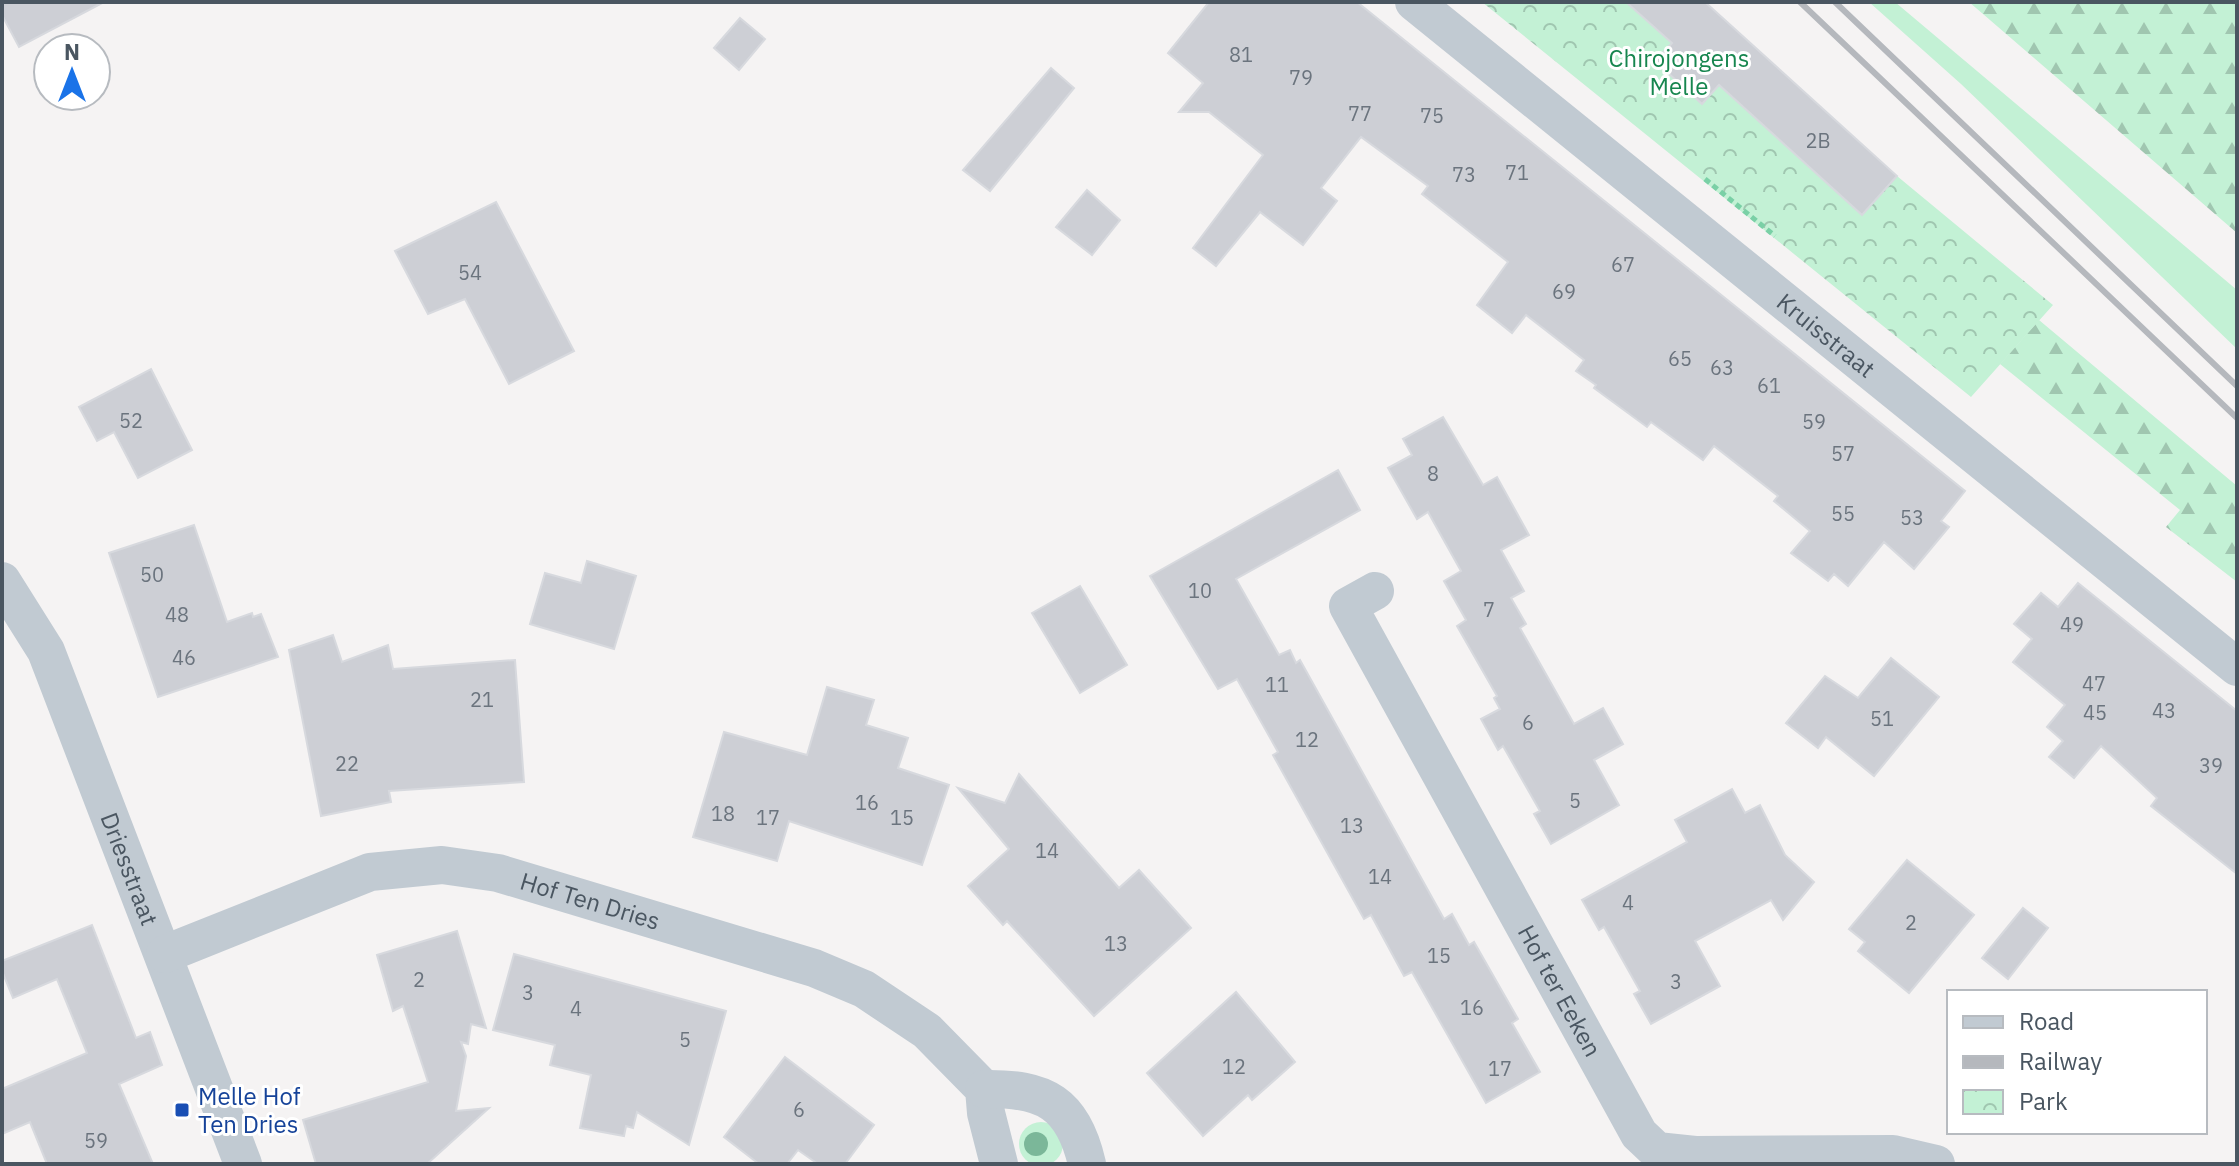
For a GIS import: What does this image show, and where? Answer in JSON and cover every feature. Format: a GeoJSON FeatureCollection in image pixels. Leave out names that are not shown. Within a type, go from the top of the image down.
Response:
{"type":"FeatureCollection","features":[{"type":"Feature","properties":{"kind":"street","name":"Kruisstraat"},"geometry":{"type":"LineString","coordinates":[[1414,2],[2237,667]]}},
{"type":"Feature","properties":{"kind":"street","name":"Driesstraat"},"geometry":{"type":"LineString","coordinates":[[2,581],[46,651],[165,954],[243,1164]]}},
{"type":"Feature","properties":{"kind":"street","name":"Hof ter Eeken"},"geometry":{"type":"LineString","coordinates":[[1375,591],[1348,606],[1639,1134],[1657,1151],[1695,1155],[1893,1154],[1936,1164]]}},
{"type":"Feature","properties":{"kind":"street","name":"Hof Ten Dries"},"geometry":{"type":"LineString","coordinates":[[165,954],[370,872],[442,865],[498,873],[814,968],[864,989],[927,1031],[984,1089]]}},
{"type":"Feature","properties":{"kind":"street"},"geometry":{"type":"LineString","coordinates":[[999,1164],[986,1113],[984,1089],[1018,1088],[1045,1097],[1069,1115],[1083,1141],[1087,1164]]}},
{"type":"Feature","properties":{"kind":"green space","name":"Chirojongens Melle"},"geometry":{"type":"Polygon","coordinates":[[[1482,2],[1705,2],[1897,176],[2053,305],[1971,397],[1482,2]]]}},
{"type":"Feature","properties":{"kind":"green space"},"geometry":{"type":"Polygon","coordinates":[[[1869,2],[1895,2],[2237,290],[2237,349],[1961,84],[1869,2]]]}},
{"type":"Feature","properties":{"kind":"green space"},"geometry":{"type":"Polygon","coordinates":[[[1969,2],[2237,2],[2237,233],[1983,14],[1969,2]]]}},
{"type":"Feature","properties":{"kind":"green space"},"geometry":{"type":"Polygon","coordinates":[[[2039,320],[2237,486],[2237,582],[2166,527],[2180,510],[2000,364],[2039,320]]]}},
{"type":"Feature","properties":{"kind":"green space"},"geometry":{"type":"Polygon","coordinates":[[[1041,1122],[1057,1128],[1063,1144],[1057,1160],[1041,1166],[1025,1160],[1019,1144],[1025,1128],[1041,1122]]]}},
{"type":"Feature","properties":{"kind":"building"},"geometry":{"type":"Polygon","coordinates":[[[2,2],[104,2],[47,32],[32,32],[32,40],[19,47],[2,15],[2,2]]]}},
{"type":"Feature","properties":{"kind":"building"},"geometry":{"type":"Polygon","coordinates":[[[1209,2],[1357,2],[1965,491],[1941,521],[1949,527],[1914,569],[1884,542],[1848,586],[1834,574],[1828,581],[1791,553],[1810,531],[1774,501],[1778,496],[1714,446],[1703,460],[1651,422],[1647,427],[1594,388],[1596,385],[1576,371],[1584,360],[1526,315],[1512,333],[1477,305],[1508,262],[1422,194],[1428,186],[1361,137],[1321,188],[1337,201],[1303,245],[1260,212],[1216,266],[1193,248],[1263,155],[1209,112],[1179,112],[1203,83],[1168,53],[1209,2]]]}},
{"type":"Feature","properties":{"kind":"building"},"geometry":{"type":"Polygon","coordinates":[[[1626,2],[1705,2],[1897,176],[1862,215],[1719,85],[1702,104],[1655,61],[1672,43],[1626,2]]]}},
{"type":"Feature","properties":{"kind":"building"},"geometry":{"type":"Polygon","coordinates":[[[740,18],[765,39],[739,70],[714,48],[740,18]]]}},
{"type":"Feature","properties":{"kind":"building"},"geometry":{"type":"Polygon","coordinates":[[[1051,68],[1074,88],[990,191],[963,170],[1051,68]]]}},
{"type":"Feature","properties":{"kind":"building"},"geometry":{"type":"Polygon","coordinates":[[[1087,190],[1120,220],[1092,255],[1056,227],[1087,190]]]}},
{"type":"Feature","properties":{"kind":"building"},"geometry":{"type":"Polygon","coordinates":[[[496,202],[574,351],[509,384],[465,299],[428,314],[395,251],[496,202]]]}},
{"type":"Feature","properties":{"kind":"building"},"geometry":{"type":"Polygon","coordinates":[[[151,369],[192,450],[138,478],[114,432],[97,441],[79,407],[151,369]]]}},
{"type":"Feature","properties":{"kind":"building"},"geometry":{"type":"Polygon","coordinates":[[[1443,417],[1483,485],[1497,477],[1529,535],[1501,550],[1524,591],[1511,598],[1526,624],[1520,628],[1574,724],[1603,708],[1623,744],[1594,760],[1619,805],[1551,844],[1534,814],[1540,811],[1503,746],[1498,750],[1481,719],[1500,709],[1494,698],[1497,696],[1457,626],[1466,620],[1444,581],[1461,571],[1428,512],[1417,519],[1388,468],[1412,455],[1403,439],[1443,417]]]}},
{"type":"Feature","properties":{"kind":"building"},"geometry":{"type":"Polygon","coordinates":[[[1338,470],[1360,510],[1236,579],[1279,655],[1290,650],[1296,663],[1300,660],[1444,919],[1452,914],[1469,945],[1474,942],[1518,1019],[1512,1023],[1540,1072],[1486,1103],[1412,972],[1404,976],[1371,915],[1364,919],[1273,755],[1278,752],[1237,679],[1218,689],[1150,576],[1338,470]]]}},
{"type":"Feature","properties":{"kind":"building"},"geometry":{"type":"Polygon","coordinates":[[[194,525],[227,622],[252,613],[253,617],[261,614],[278,657],[158,697],[109,553],[194,525]]]}},
{"type":"Feature","properties":{"kind":"building"},"geometry":{"type":"Polygon","coordinates":[[[587,561],[636,576],[614,649],[530,624],[545,573],[581,583],[587,561]]]}},
{"type":"Feature","properties":{"kind":"building"},"geometry":{"type":"Polygon","coordinates":[[[2078,583],[2237,711],[2237,874],[2151,806],[2157,798],[2101,746],[2074,778],[2049,757],[2063,741],[2047,727],[2065,705],[2013,662],[2032,639],[2014,624],[2041,593],[2058,607],[2078,583]]]}},
{"type":"Feature","properties":{"kind":"building"},"geometry":{"type":"Polygon","coordinates":[[[1080,586],[1127,665],[1080,693],[1032,613],[1080,586]]]}},
{"type":"Feature","properties":{"kind":"building"},"geometry":{"type":"Polygon","coordinates":[[[333,635],[342,662],[388,645],[393,669],[515,660],[524,782],[389,791],[391,802],[321,816],[289,650],[333,635]]]}},
{"type":"Feature","properties":{"kind":"building"},"geometry":{"type":"Polygon","coordinates":[[[1891,658],[1939,697],[1874,776],[1826,737],[1818,748],[1786,723],[1825,676],[1858,698],[1891,658]]]}},
{"type":"Feature","properties":{"kind":"building"},"geometry":{"type":"Polygon","coordinates":[[[827,687],[874,700],[866,725],[908,738],[898,768],[949,785],[922,865],[789,821],[777,861],[693,837],[724,732],[807,755],[827,687]]]}},
{"type":"Feature","properties":{"kind":"building"},"geometry":{"type":"Polygon","coordinates":[[[1019,774],[1119,888],[1139,870],[1191,928],[1094,1016],[1007,921],[1003,925],[968,886],[1009,849],[958,788],[1005,803],[1019,774]]]}},
{"type":"Feature","properties":{"kind":"building"},"geometry":{"type":"Polygon","coordinates":[[[1732,789],[1745,813],[1760,805],[1785,855],[1814,882],[1783,920],[1771,900],[1695,941],[1720,986],[1651,1024],[1634,994],[1640,991],[1604,927],[1599,930],[1582,900],[1687,842],[1675,820],[1732,789]]]}},
{"type":"Feature","properties":{"kind":"building"},"geometry":{"type":"Polygon","coordinates":[[[1907,860],[1974,915],[1909,993],[1858,951],[1865,942],[1849,929],[1907,860]]]}},
{"type":"Feature","properties":{"kind":"building"},"geometry":{"type":"Polygon","coordinates":[[[2023,908],[2048,928],[2008,979],[1982,958],[2023,908]]]}},
{"type":"Feature","properties":{"kind":"building"},"geometry":{"type":"Polygon","coordinates":[[[92,925],[136,1038],[150,1032],[162,1065],[119,1084],[153,1164],[47,1164],[30,1122],[2,1134],[2,1089],[87,1053],[57,979],[13,998],[2,971],[2,961],[92,925]]]}},
{"type":"Feature","properties":{"kind":"building"},"geometry":{"type":"Polygon","coordinates":[[[457,931],[486,1028],[471,1024],[468,1044],[461,1042],[466,1056],[456,1111],[489,1108],[427,1164],[316,1164],[303,1120],[428,1082],[403,1006],[393,1011],[377,955],[457,931]]]}},
{"type":"Feature","properties":{"kind":"building"},"geometry":{"type":"Polygon","coordinates":[[[514,954],[726,1011],[689,1145],[637,1112],[633,1128],[626,1126],[624,1136],[580,1128],[591,1075],[550,1065],[555,1045],[493,1030],[514,954]]]}},
{"type":"Feature","properties":{"kind":"building"},"geometry":{"type":"Polygon","coordinates":[[[1236,992],[1295,1062],[1252,1100],[1248,1095],[1203,1136],[1147,1073],[1236,992]]]}},
{"type":"Feature","properties":{"kind":"building"},"geometry":{"type":"Polygon","coordinates":[[[785,1057],[874,1125],[845,1164],[818,1164],[798,1150],[787,1164],[759,1164],[724,1137],[785,1057]]]}},
{"type":"Feature","properties":{"kind":"railway"},"geometry":{"type":"LineString","coordinates":[[1800,2],[2237,418]]}},
{"type":"Feature","properties":{"kind":"railway"},"geometry":{"type":"LineString","coordinates":[[1835,2],[2237,386]]}},
{"type":"Feature","properties":{"kind":"place","name":"Melle Hof Ten Dries"},"geometry":{"type":"Point","coordinates":[182,1110]}}]}
